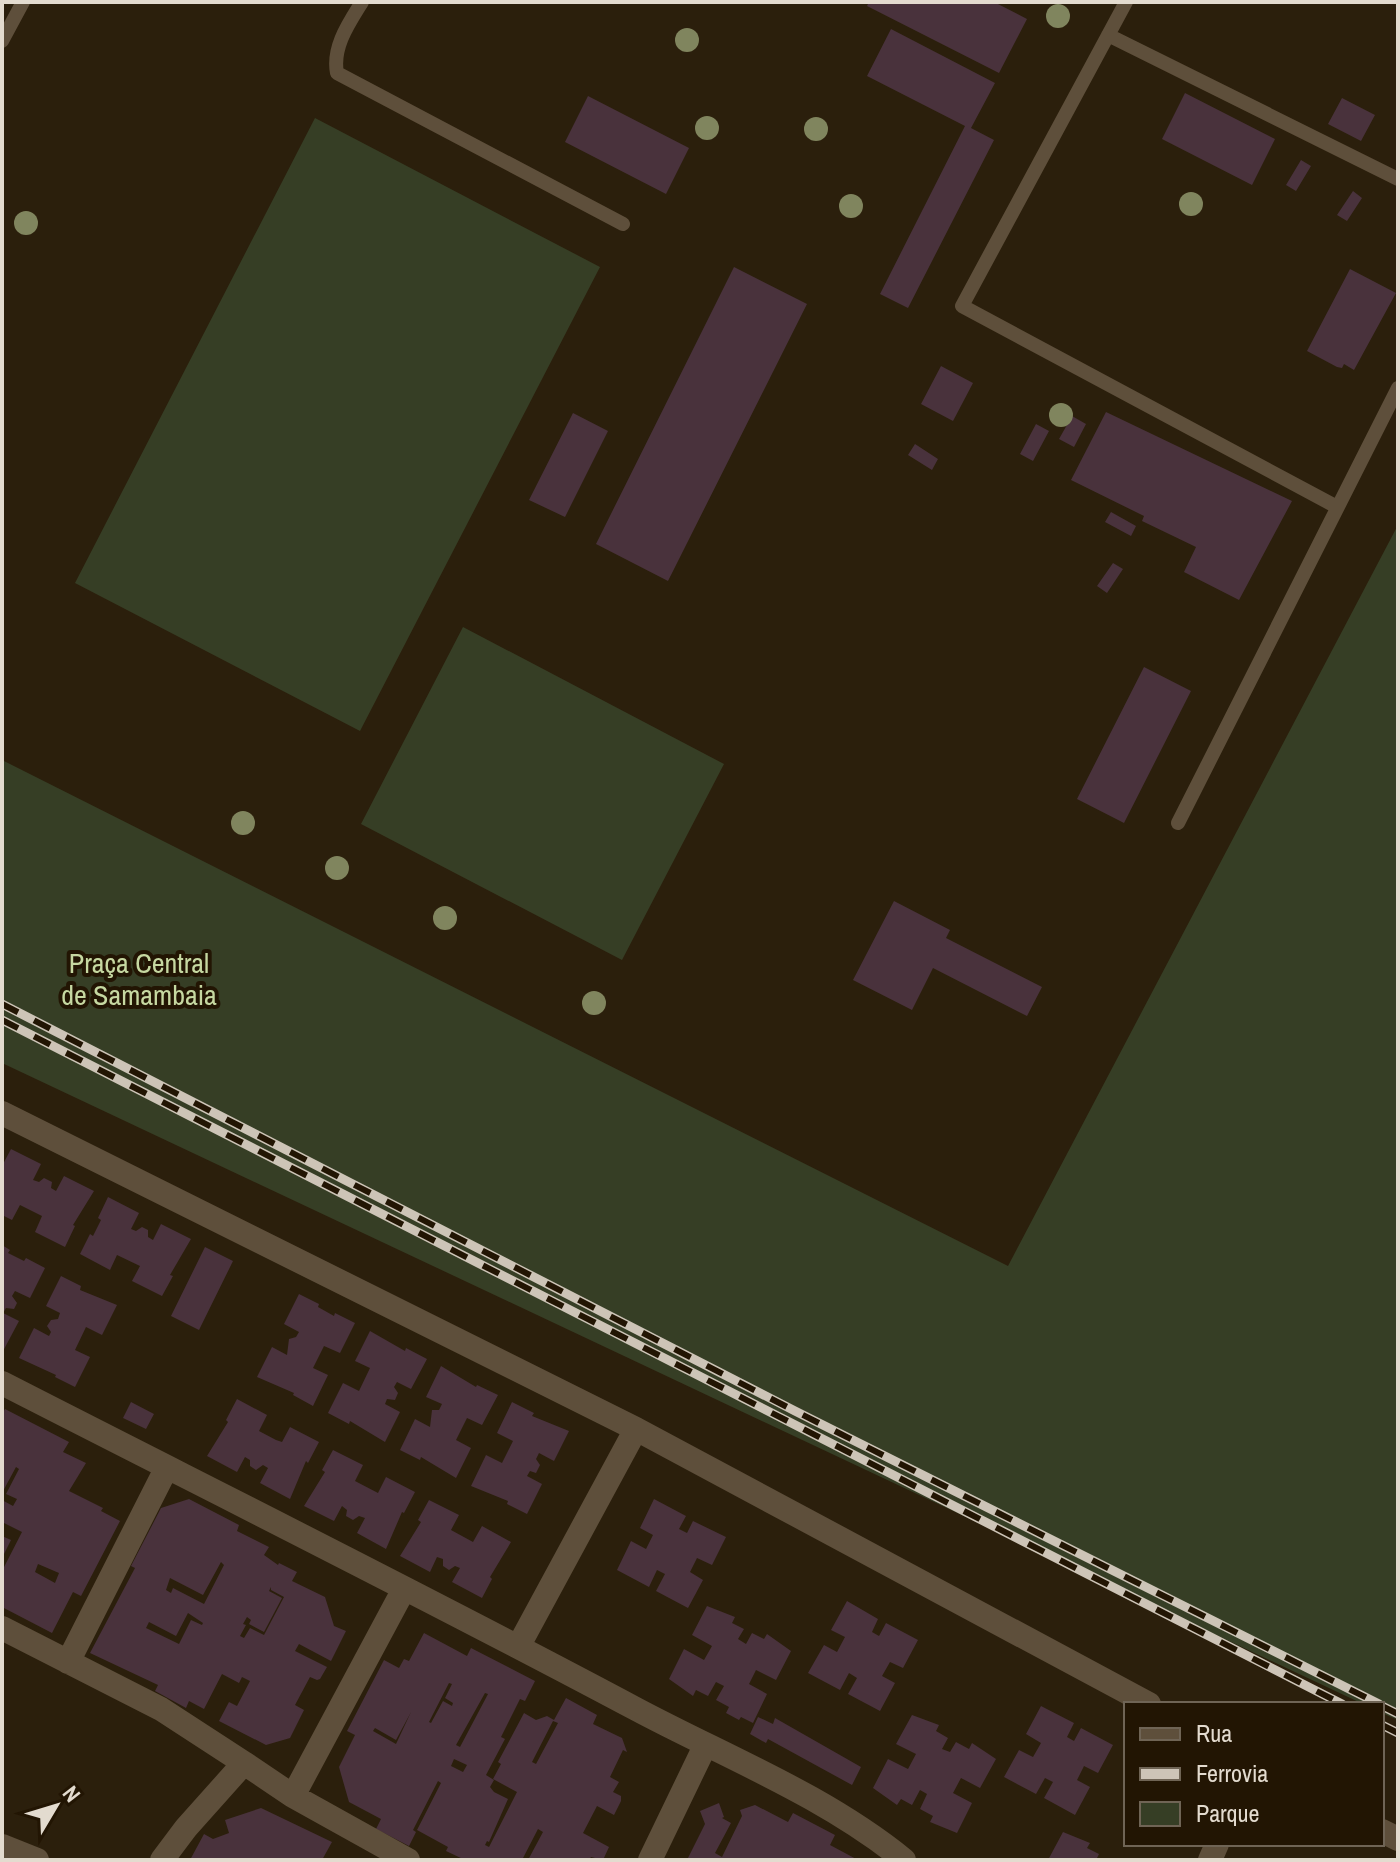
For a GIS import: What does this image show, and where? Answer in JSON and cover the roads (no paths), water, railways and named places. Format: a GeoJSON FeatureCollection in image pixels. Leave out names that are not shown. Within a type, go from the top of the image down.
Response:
{"type":"FeatureCollection","features":[{"type":"Feature","properties":{"kind":"street"},"geometry":{"type":"LineString","coordinates":[[2,1113],[636,1429],[1145,1702]]}},
{"type":"Feature","properties":{"kind":"street"},"geometry":{"type":"LineString","coordinates":[[2,1383],[831,1808],[904,1860]]}},
{"type":"Feature","properties":{"kind":"street"},"geometry":{"type":"LineString","coordinates":[[518,1647],[636,1429]]}},
{"type":"Feature","properties":{"kind":"street"},"geometry":{"type":"LineString","coordinates":[[68,1662],[167,1467]]}},
{"type":"Feature","properties":{"kind":"street"},"geometry":{"type":"LineString","coordinates":[[293,1796],[404,1589]]}},
{"type":"Feature","properties":{"kind":"street"},"geometry":{"type":"LineString","coordinates":[[2,1628],[161,1709],[293,1796],[408,1860]]}},
{"type":"Feature","properties":{"kind":"street"},"geometry":{"type":"LineString","coordinates":[[650,1860],[705,1746]]}},
{"type":"Feature","properties":{"kind":"street"},"geometry":{"type":"LineString","coordinates":[[162,1860],[244,1763]]}},
{"type":"Feature","properties":{"kind":"street"},"geometry":{"type":"LineString","coordinates":[[2,1846],[37,1860]]}},
{"type":"Feature","properties":{"kind":"lane"},"geometry":{"type":"LineString","coordinates":[[2,41],[23,2]]}},
{"type":"Feature","properties":{"kind":"lane"},"geometry":{"type":"LineString","coordinates":[[362,2],[340,42],[335,62],[337,73],[623,224]]}},
{"type":"Feature","properties":{"kind":"lane"},"geometry":{"type":"LineString","coordinates":[[1126,2],[962,306],[1337,507]]}},
{"type":"Feature","properties":{"kind":"lane"},"geometry":{"type":"LineString","coordinates":[[1108,35],[1398,179]]}},
{"type":"Feature","properties":{"kind":"lane"},"geometry":{"type":"LineString","coordinates":[[1178,823],[1398,388]]}},
{"type":"Feature","properties":{"kind":"railway"},"geometry":{"type":"LineString","coordinates":[[2,1004],[795,1411],[1375,1702]]}},
{"type":"Feature","properties":{"kind":"railway"},"geometry":{"type":"LineString","coordinates":[[2,1020],[1338,1702]]}},
{"type":"Feature","properties":{"kind":"railway"},"geometry":{"type":"LineString","coordinates":[[1384,1707],[1398,1714]]}},
{"type":"Feature","properties":{"kind":"railway"},"geometry":{"type":"LineString","coordinates":[[1384,1726],[1398,1733]]}},
{"type":"Feature","properties":{"kind":"park label","name":"Praça Central de Samambaia"},"geometry":{"type":"Point","coordinates":[139,979]}}]}
